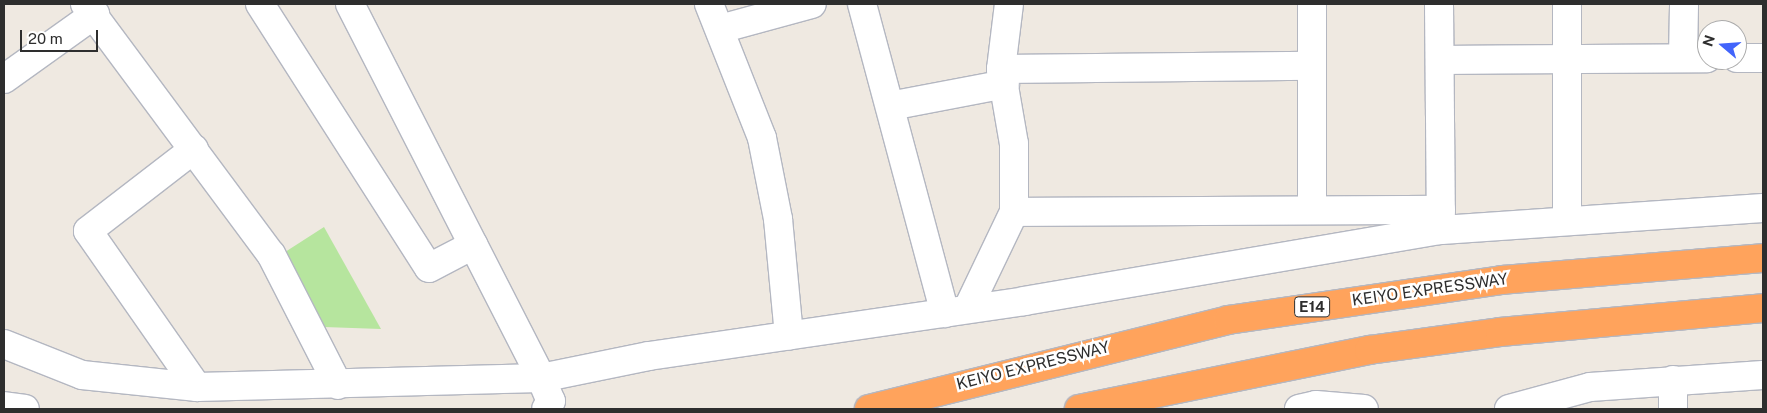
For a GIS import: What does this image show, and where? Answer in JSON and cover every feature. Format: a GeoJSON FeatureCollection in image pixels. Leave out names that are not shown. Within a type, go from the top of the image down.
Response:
{"type":"FeatureCollection","features":[{"type":"Feature","properties":{"kind":"highway","name":"KEIYO EXPRESSWAY"},"geometry":{"type":"LineString","coordinates":[[869,409],[1228,320],[1502,280],[1763,258]]}},
{"type":"Feature","properties":{"kind":"highway"},"geometry":{"type":"LineString","coordinates":[[1079,409],[1370,350],[1500,332],[1763,308]]}},
{"type":"Feature","properties":{"kind":"street"},"geometry":{"type":"LineString","coordinates":[[260,4],[429,268],[473,245]]}},
{"type":"Feature","properties":{"kind":"street"},"geometry":{"type":"LineString","coordinates":[[350,4],[541,378],[550,401],[546,409]]}},
{"type":"Feature","properties":{"kind":"street"},"geometry":{"type":"LineString","coordinates":[[709,4],[762,138],[778,219],[789,335]]}},
{"type":"Feature","properties":{"kind":"street"},"geometry":{"type":"LineString","coordinates":[[720,29],[812,4]]}},
{"type":"Feature","properties":{"kind":"street"},"geometry":{"type":"LineString","coordinates":[[862,4],[890,106],[957,310]]}},
{"type":"Feature","properties":{"kind":"street"},"geometry":{"type":"LineString","coordinates":[[957,310],[1014,212],[1014,144],[1003,76],[1008,4]]}},
{"type":"Feature","properties":{"kind":"street"},"geometry":{"type":"LineString","coordinates":[[1312,4],[1312,208]]}},
{"type":"Feature","properties":{"kind":"street"},"geometry":{"type":"LineString","coordinates":[[1440,4],[1441,220]]}},
{"type":"Feature","properties":{"kind":"street"},"geometry":{"type":"LineString","coordinates":[[1567,4],[1567,220]]}},
{"type":"Feature","properties":{"kind":"street"},"geometry":{"type":"LineString","coordinates":[[1440,60],[1695,58],[1684,4]]}},
{"type":"Feature","properties":{"kind":"street"},"geometry":{"type":"LineString","coordinates":[[4,79],[90,9],[271,254],[338,385]]}},
{"type":"Feature","properties":{"kind":"street"},"geometry":{"type":"LineString","coordinates":[[1747,58],[1763,58]]}},
{"type":"Feature","properties":{"kind":"street"},"geometry":{"type":"LineString","coordinates":[[890,106],[1003,76],[1312,66]]}},
{"type":"Feature","properties":{"kind":"street"},"geometry":{"type":"LineString","coordinates":[[194,149],[88,231],[197,387]]}},
{"type":"Feature","properties":{"kind":"street"},"geometry":{"type":"LineString","coordinates":[[1014,212],[1312,208],[1441,220],[1567,220],[1763,208]]}},
{"type":"Feature","properties":{"kind":"street"},"geometry":{"type":"LineString","coordinates":[[4,344],[82,376],[197,387],[338,385],[541,378],[649,356],[957,310],[1441,220]]}},
{"type":"Feature","properties":{"kind":"street"},"geometry":{"type":"LineString","coordinates":[[1509,409],[1590,387],[1763,375]]}},
{"type":"Feature","properties":{"kind":"street"},"geometry":{"type":"LineString","coordinates":[[1673,380],[1673,409]]}},
{"type":"Feature","properties":{"kind":"street"},"geometry":{"type":"LineString","coordinates":[[4,406],[25,409]]}},
{"type":"Feature","properties":{"kind":"street"},"geometry":{"type":"LineString","coordinates":[[1299,409],[1316,406],[1364,409]]}},
{"type":"Feature","properties":{"kind":"green space"},"geometry":{"type":"Polygon","coordinates":[[[324,227],[381,329],[324,327],[282,254],[324,227]]]}}]}
